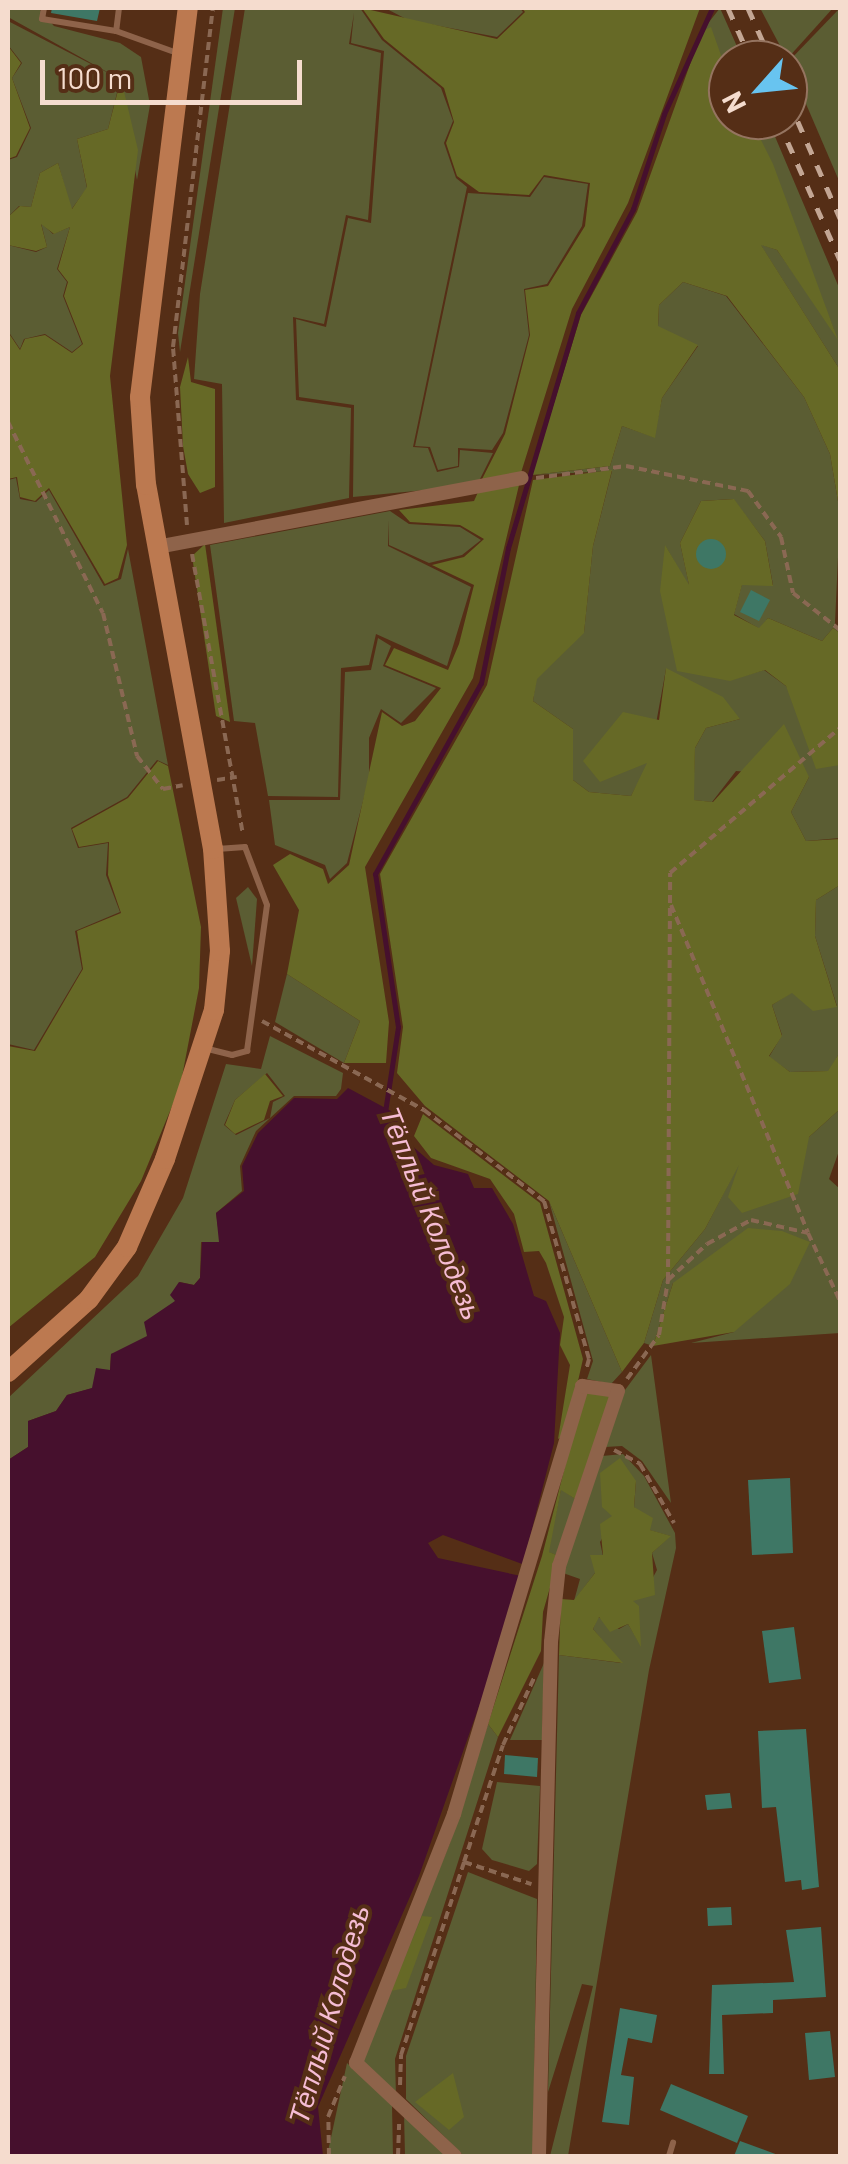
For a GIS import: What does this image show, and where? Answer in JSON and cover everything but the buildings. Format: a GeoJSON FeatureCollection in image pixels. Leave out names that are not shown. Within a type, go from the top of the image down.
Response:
{"type":"FeatureCollection","features":[{"type":"Feature","properties":{"kind":"main road"},"geometry":{"type":"LineString","coordinates":[[8,1372],[89,1299],[127,1247],[203,1048],[220,950],[213,850],[157,547],[140,397],[188,8]]}},
{"type":"Feature","properties":{"kind":"street"},"geometry":{"type":"LineString","coordinates":[[157,547],[529,478]]}},
{"type":"Feature","properties":{"kind":"street"},"geometry":{"type":"LineString","coordinates":[[455,2156],[356,2063],[454,1814],[582,1386],[618,1391],[559,1566],[539,2156]]}},
{"type":"Feature","properties":{"kind":"lane"},"geometry":{"type":"LineString","coordinates":[[44,8],[42,19],[116,31],[182,55]]}},
{"type":"Feature","properties":{"kind":"lane"},"geometry":{"type":"LineString","coordinates":[[116,31],[119,8]]}},
{"type":"Feature","properties":{"kind":"lane"},"geometry":{"type":"LineString","coordinates":[[203,1048],[232,1055],[247,1051],[267,905],[245,846],[213,850]]}},
{"type":"Feature","properties":{"kind":"lane"},"geometry":{"type":"LineString","coordinates":[[668,2156],[673,2143]]}},
{"type":"Feature","properties":{"kind":"path"},"geometry":{"type":"LineString","coordinates":[[213,8],[173,347],[190,541],[237,777],[245,846]]}},
{"type":"Feature","properties":{"kind":"path"},"geometry":{"type":"LineString","coordinates":[[8,422],[103,613],[138,756],[163,789],[237,777]]}},
{"type":"Feature","properties":{"kind":"path"},"geometry":{"type":"LineString","coordinates":[[529,478],[626,466],[748,491],[781,538],[793,593],[840,630]]}},
{"type":"Feature","properties":{"kind":"path"},"geometry":{"type":"LineString","coordinates":[[618,1391],[659,1335],[668,1280],[670,873],[840,728]]}},
{"type":"Feature","properties":{"kind":"path"},"geometry":{"type":"LineString","coordinates":[[670,902],[840,1301]]}},
{"type":"Feature","properties":{"kind":"path"},"geometry":{"type":"LineString","coordinates":[[254,1016],[424,1110],[544,1201],[589,1359],[582,1386]]}},
{"type":"Feature","properties":{"kind":"path"},"geometry":{"type":"LineString","coordinates":[[668,1280],[707,1244],[752,1220],[808,1233]]}},
{"type":"Feature","properties":{"kind":"path"},"geometry":{"type":"LineString","coordinates":[[597,1453],[621,1449],[640,1464],[674,1523]]}},
{"type":"Feature","properties":{"kind":"path"},"geometry":{"type":"LineString","coordinates":[[398,2156],[401,2055],[503,1745],[535,1676]]}},
{"type":"Feature","properties":{"kind":"path"},"geometry":{"type":"LineString","coordinates":[[464,1862],[546,1888]]}},
{"type":"Feature","properties":{"kind":"path"},"geometry":{"type":"LineString","coordinates":[[329,2156],[328,2117],[356,2063]]}},
{"type":"Feature","properties":{"kind":"green space"},"geometry":{"type":"Polygon","coordinates":[[[8,8],[38,8],[54,26],[120,43],[141,57],[150,105],[137,180],[119,85],[108,129],[77,139],[87,188],[71,210],[58,163],[40,173],[31,207],[19,206],[8,217],[8,160],[17,157],[31,128],[12,78],[22,63],[8,45],[8,21],[118,78],[8,17],[8,8]]]}},
{"type":"Feature","properties":{"kind":"green space"},"geometry":{"type":"Polygon","coordinates":[[[223,8],[235,8],[180,352],[178,333],[223,8]]]}},
{"type":"Feature","properties":{"kind":"green space"},"geometry":{"type":"Polygon","coordinates":[[[245,8],[360,8],[382,40],[441,88],[453,121],[444,143],[456,178],[467,187],[413,447],[428,448],[437,472],[459,467],[460,450],[493,453],[477,485],[353,497],[354,405],[299,397],[296,319],[326,327],[348,218],[371,223],[384,51],[351,43],[354,13],[349,44],[381,53],[368,220],[346,215],[324,324],[293,317],[296,400],[351,408],[349,498],[224,523],[222,384],[194,379],[200,294],[245,8]]]}},
{"type":"Feature","properties":{"kind":"green space"},"geometry":{"type":"Polygon","coordinates":[[[385,8],[520,8],[523,12],[497,37],[408,20],[385,8]]]}},
{"type":"Feature","properties":{"kind":"green space"},"geometry":{"type":"Polygon","coordinates":[[[720,8],[734,40],[708,41],[702,31],[720,8]]]}},
{"type":"Feature","properties":{"kind":"green space"},"geometry":{"type":"Polygon","coordinates":[[[760,8],[833,8],[804,40],[777,40],[760,8]]]}},
{"type":"Feature","properties":{"kind":"green space"},"geometry":{"type":"Polygon","coordinates":[[[840,8],[840,183],[808,109],[808,41],[840,8]]]}},
{"type":"Feature","properties":{"kind":"green space"},"geometry":{"type":"Polygon","coordinates":[[[759,140],[776,140],[840,290],[840,370],[760,244],[777,250],[834,330],[759,140]]]}},
{"type":"Feature","properties":{"kind":"green space"},"geometry":{"type":"Polygon","coordinates":[[[544,177],[588,184],[582,226],[547,284],[524,289],[529,335],[503,433],[492,450],[458,448],[458,466],[438,470],[430,447],[415,446],[468,193],[530,197],[544,177]]]}},
{"type":"Feature","properties":{"kind":"green space"},"geometry":{"type":"Polygon","coordinates":[[[41,223],[53,234],[70,227],[57,269],[67,282],[63,296],[82,344],[72,352],[45,334],[24,339],[20,349],[8,331],[8,245],[36,252],[47,247],[41,223]]]}},
{"type":"Feature","properties":{"kind":"green space"},"geometry":{"type":"Polygon","coordinates":[[[683,282],[726,296],[804,397],[830,454],[840,513],[835,623],[840,633],[833,628],[822,641],[768,618],[760,629],[734,614],[742,584],[773,585],[765,541],[733,499],[701,501],[680,543],[690,589],[666,547],[730,680],[764,670],[786,686],[840,765],[840,838],[806,841],[791,812],[809,777],[736,771],[712,802],[693,800],[695,748],[706,728],[740,719],[666,669],[649,762],[631,796],[589,792],[573,780],[573,729],[533,701],[536,679],[584,632],[593,546],[612,471],[532,475],[610,466],[622,426],[654,437],[662,398],[698,346],[658,327],[659,305],[683,282]]]}},
{"type":"Feature","properties":{"kind":"green space"},"geometry":{"type":"Polygon","coordinates":[[[16,478],[20,499],[36,502],[49,490],[104,586],[121,579],[128,549],[168,765],[157,760],[127,797],[71,828],[78,848],[108,843],[106,875],[120,912],[75,931],[82,969],[34,1050],[8,1044],[8,480],[16,478]]]}},
{"type":"Feature","properties":{"kind":"green space"},"geometry":{"type":"Polygon","coordinates":[[[390,511],[409,524],[460,527],[481,540],[462,555],[429,563],[389,545],[389,520],[388,546],[471,587],[447,666],[376,634],[369,665],[341,668],[338,797],[268,796],[255,723],[234,721],[210,545],[390,511]]]}},
{"type":"Feature","properties":{"kind":"green space"},"geometry":{"type":"Polygon","coordinates":[[[378,638],[391,646],[383,666],[436,688],[401,723],[381,709],[369,738],[369,778],[347,863],[330,879],[325,865],[275,845],[269,800],[340,800],[345,672],[371,670],[378,638]]]}},
{"type":"Feature","properties":{"kind":"green space"},"geometry":{"type":"Polygon","coordinates":[[[840,885],[840,1052],[829,1071],[790,1072],[769,1057],[782,1035],[772,1005],[792,992],[837,1006],[815,936],[816,900],[840,885]]]}},
{"type":"Feature","properties":{"kind":"green space"},"geometry":{"type":"Polygon","coordinates":[[[248,887],[257,899],[252,966],[236,898],[248,887]]]}},
{"type":"Feature","properties":{"kind":"green space"},"geometry":{"type":"Polygon","coordinates":[[[287,974],[360,1021],[344,1063],[275,1022],[287,974]]]}},
{"type":"Feature","properties":{"kind":"green space"},"geometry":{"type":"Polygon","coordinates":[[[270,1036],[343,1073],[341,1089],[336,1096],[294,1096],[256,1131],[240,1166],[242,1191],[216,1213],[220,1242],[201,1242],[200,1278],[194,1285],[180,1282],[176,1300],[148,1336],[135,1348],[111,1354],[110,1371],[93,1388],[67,1395],[56,1411],[28,1421],[28,1447],[8,1460],[8,1398],[138,1276],[183,1198],[226,1064],[261,1069],[270,1036]],[[267,1073],[235,1100],[224,1125],[236,1135],[270,1118],[273,1102],[285,1096],[267,1073]]]}},
{"type":"Feature","properties":{"kind":"green space"},"geometry":{"type":"Polygon","coordinates":[[[840,1109],[840,1148],[829,1179],[840,1189],[840,1333],[691,1343],[734,1332],[673,1283],[653,1346],[644,1343],[663,1280],[705,1229],[744,1154],[809,1137],[840,1109]]]}},
{"type":"Feature","properties":{"kind":"green space"},"geometry":{"type":"Polygon","coordinates":[[[549,1201],[622,1372],[611,1384],[587,1379],[593,1361],[549,1201]]]}},
{"type":"Feature","properties":{"kind":"green space"},"geometry":{"type":"Polygon","coordinates":[[[651,1355],[671,1503],[642,1461],[622,1446],[605,1447],[625,1390],[651,1355]]]}},
{"type":"Feature","properties":{"kind":"green space"},"geometry":{"type":"Polygon","coordinates":[[[623,1454],[644,1476],[675,1533],[676,1548],[649,1670],[568,2156],[550,2156],[593,1986],[582,1984],[548,2092],[559,1655],[621,1663],[593,1629],[598,1617],[619,1629],[628,1624],[639,1642],[632,1601],[644,1594],[657,1570],[652,1553],[670,1536],[649,1530],[634,1507],[636,1481],[600,1542],[603,1556],[595,1573],[574,1601],[580,1579],[563,1573],[602,1456],[623,1454]]]}},
{"type":"Feature","properties":{"kind":"green space"},"geometry":{"type":"Polygon","coordinates":[[[561,1489],[577,1500],[559,1556],[548,1552],[561,1489]]]}},
{"type":"Feature","properties":{"kind":"green space"},"geometry":{"type":"Polygon","coordinates":[[[544,1663],[542,1740],[510,1740],[544,1663]]]}},
{"type":"Feature","properties":{"kind":"green space"},"geometry":{"type":"Polygon","coordinates":[[[488,1724],[498,1737],[395,2059],[396,2095],[360,2061],[450,1843],[488,1724]]]}},
{"type":"Feature","properties":{"kind":"green space"},"geometry":{"type":"Polygon","coordinates":[[[497,1782],[540,1786],[537,1864],[529,1871],[492,1860],[482,1849],[497,1782]]]}},
{"type":"Feature","properties":{"kind":"green space"},"geometry":{"type":"Polygon","coordinates":[[[468,1872],[537,1899],[533,2156],[464,2156],[406,2099],[406,2056],[468,1872]]]}},
{"type":"Feature","properties":{"kind":"green space"},"geometry":{"type":"Polygon","coordinates":[[[347,2063],[392,2105],[393,2156],[327,2156],[347,2063]]]}},
{"type":"Feature","properties":{"kind":"green space"},"geometry":{"type":"Polygon","coordinates":[[[404,2113],[448,2156],[405,2156],[404,2113]]]}},
{"type":"Feature","properties":{"kind":"shaded area"},"geometry":{"type":"Polygon","coordinates":[[[362,8],[497,39],[525,12],[522,8],[700,8],[628,203],[572,309],[520,476],[479,485],[505,434],[530,335],[525,290],[548,286],[585,226],[590,183],[544,175],[529,195],[479,192],[457,176],[446,143],[454,122],[444,88],[384,39],[362,8]]]}},
{"type":"Feature","properties":{"kind":"shaded area"},"geometry":{"type":"Polygon","coordinates":[[[711,27],[716,40],[708,40],[708,140],[761,140],[838,340],[777,250],[761,245],[840,370],[840,513],[830,454],[804,397],[727,296],[683,282],[659,305],[658,326],[698,345],[662,398],[655,438],[622,426],[610,466],[532,475],[581,315],[637,212],[702,31],[711,27]]]}},
{"type":"Feature","properties":{"kind":"shaded area"},"geometry":{"type":"Polygon","coordinates":[[[8,46],[21,63],[12,78],[30,128],[16,156],[8,159],[8,46]]]}},
{"type":"Feature","properties":{"kind":"shaded area"},"geometry":{"type":"Polygon","coordinates":[[[121,79],[138,150],[110,376],[127,545],[118,578],[105,584],[49,488],[35,501],[20,497],[17,477],[8,479],[8,332],[20,350],[25,339],[45,335],[72,353],[83,344],[64,296],[68,282],[58,269],[70,227],[54,234],[41,224],[47,247],[36,251],[8,245],[8,217],[20,206],[31,207],[40,173],[58,163],[72,209],[87,187],[77,139],[108,129],[121,79]]]}},
{"type":"Feature","properties":{"kind":"shaded area"},"geometry":{"type":"Polygon","coordinates":[[[188,357],[191,382],[215,389],[215,487],[200,493],[188,474],[183,446],[180,387],[188,357]]]}},
{"type":"Feature","properties":{"kind":"shaded area"},"geometry":{"type":"Polygon","coordinates":[[[612,470],[593,546],[584,633],[537,679],[533,701],[573,729],[573,780],[589,792],[631,796],[647,763],[600,782],[583,761],[623,712],[659,720],[666,668],[723,697],[740,719],[706,728],[695,748],[694,800],[713,802],[784,724],[809,777],[791,812],[806,841],[840,839],[840,885],[816,900],[815,936],[837,1007],[813,1011],[792,993],[772,1005],[782,1036],[769,1056],[790,1072],[828,1071],[840,1052],[840,1109],[809,1137],[798,1194],[742,1213],[728,1197],[739,1165],[705,1229],[663,1280],[644,1343],[622,1372],[549,1201],[425,1106],[397,1073],[403,1027],[380,874],[487,685],[533,480],[612,470]]]}},
{"type":"Feature","properties":{"kind":"shaded area"},"geometry":{"type":"Polygon","coordinates":[[[520,481],[473,678],[365,867],[389,1022],[386,1063],[344,1063],[360,1021],[287,974],[299,910],[273,865],[290,854],[323,869],[328,884],[349,865],[382,712],[402,726],[415,721],[441,688],[385,665],[394,648],[448,670],[459,644],[474,585],[432,565],[464,557],[484,539],[460,525],[410,522],[399,510],[474,501],[479,490],[520,481]]]}},
{"type":"Feature","properties":{"kind":"shaded area"},"geometry":{"type":"Polygon","coordinates":[[[734,499],[765,541],[773,586],[742,585],[734,615],[759,628],[768,618],[822,641],[833,628],[840,633],[840,765],[816,769],[786,686],[765,670],[730,681],[677,671],[660,591],[665,545],[689,585],[680,543],[701,501],[734,499]]]}},
{"type":"Feature","properties":{"kind":"shaded area"},"geometry":{"type":"Polygon","coordinates":[[[205,544],[230,722],[216,716],[192,556],[205,544]]]}},
{"type":"Feature","properties":{"kind":"shaded area"},"geometry":{"type":"Polygon","coordinates":[[[158,761],[168,766],[201,927],[199,988],[180,1087],[141,1181],[95,1257],[8,1328],[8,1046],[35,1051],[83,969],[77,931],[121,913],[108,875],[109,842],[79,847],[72,829],[128,798],[158,761]]]}},
{"type":"Feature","properties":{"kind":"shaded area"},"geometry":{"type":"Polygon","coordinates":[[[265,1074],[283,1096],[270,1101],[264,1120],[235,1134],[225,1125],[235,1100],[265,1074]]]}},
{"type":"Feature","properties":{"kind":"shaded area"},"geometry":{"type":"Polygon","coordinates":[[[423,1114],[540,1203],[583,1359],[566,1434],[558,1439],[570,1365],[560,1345],[564,1317],[546,1263],[539,1251],[524,1252],[514,1214],[490,1179],[431,1158],[414,1136],[423,1114]]]}},
{"type":"Feature","properties":{"kind":"shaded area"},"geometry":{"type":"Polygon","coordinates":[[[748,1228],[782,1231],[810,1242],[790,1284],[734,1332],[653,1346],[673,1283],[748,1228]]]}},
{"type":"Feature","properties":{"kind":"shaded area"},"geometry":{"type":"Polygon","coordinates":[[[584,1393],[611,1396],[577,1500],[561,1490],[549,1552],[559,1556],[543,1612],[541,1651],[498,1737],[488,1724],[542,1556],[584,1393]]]}},
{"type":"Feature","properties":{"kind":"shaded area"},"geometry":{"type":"Polygon","coordinates":[[[620,1458],[636,1481],[634,1507],[653,1518],[650,1530],[671,1536],[652,1553],[655,1595],[633,1601],[639,1606],[641,1647],[628,1624],[610,1632],[599,1617],[593,1629],[623,1663],[559,1655],[561,1599],[574,1600],[595,1573],[590,1555],[603,1555],[600,1524],[612,1516],[602,1507],[600,1473],[620,1458]]]}},
{"type":"Feature","properties":{"kind":"shaded area"},"geometry":{"type":"Polygon","coordinates":[[[422,1916],[432,1917],[406,1988],[391,1991],[422,1916]]]}},
{"type":"Feature","properties":{"kind":"shaded area"},"geometry":{"type":"Polygon","coordinates":[[[453,2073],[464,2117],[449,2130],[415,2102],[453,2073]]]}},
{"type":"Feature","properties":{"kind":"water"},"geometry":{"type":"Polygon","coordinates":[[[348,1088],[406,1119],[410,1144],[434,1165],[468,1174],[474,1188],[492,1188],[513,1224],[534,1296],[546,1301],[560,1333],[554,1443],[507,1627],[419,1876],[318,2107],[323,2156],[8,2156],[8,1460],[28,1447],[28,1421],[56,1411],[67,1395],[92,1388],[96,1368],[110,1370],[111,1354],[147,1336],[144,1322],[175,1301],[170,1295],[179,1282],[194,1285],[200,1278],[202,1242],[219,1242],[216,1213],[244,1191],[242,1166],[258,1133],[294,1098],[337,1099],[348,1088]]]}},
{"type":"Feature","properties":{"kind":"pier"},"geometry":{"type":"Polygon","coordinates":[[[443,1535],[525,1565],[521,1576],[438,1558],[428,1543],[443,1535]]]}},
{"type":"Feature","properties":{"kind":"waterway","name":"Тёплый Колодезь"},"geometry":{"type":"LineString","coordinates":[[385,1112],[398,1027],[375,874],[481,683],[508,548],[578,313],[633,209],[664,114],[712,8]]}},
{"type":"Feature","properties":{"kind":"railway"},"geometry":{"type":"LineString","coordinates":[[728,8],[742,40]]}},
{"type":"Feature","properties":{"kind":"railway"},"geometry":{"type":"LineString","coordinates":[[748,8],[762,40]]}},
{"type":"Feature","properties":{"kind":"railway"},"geometry":{"type":"LineString","coordinates":[[787,140],[840,260]]}},
{"type":"Feature","properties":{"kind":"railway"},"geometry":{"type":"LineString","coordinates":[[806,140],[840,218]]}}]}
